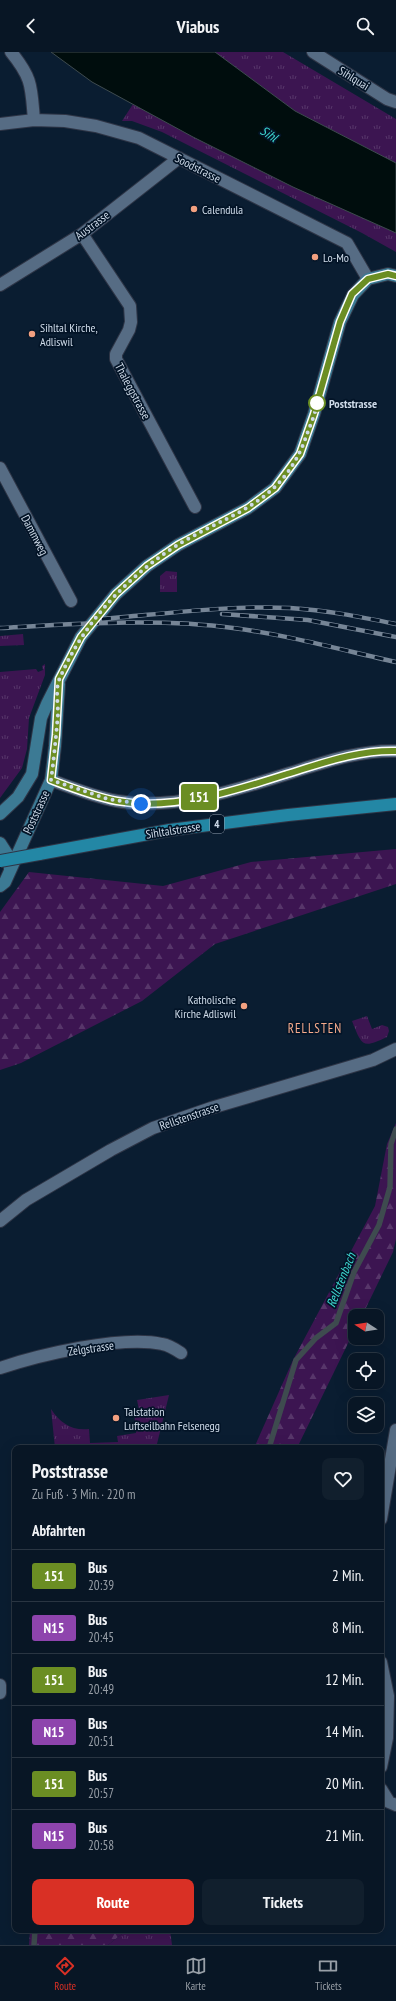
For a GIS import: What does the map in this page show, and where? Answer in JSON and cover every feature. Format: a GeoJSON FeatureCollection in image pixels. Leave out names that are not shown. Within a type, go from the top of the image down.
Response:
{"type":"FeatureCollection","features":[{"type":"Feature","properties":{"kind":"main road","name":"Sihltalstrasse"},"geometry":{"type":"LineString","coordinates":[[0,861],[170,830],[288,815],[396,804]]}},
{"type":"Feature","properties":{"kind":"street"},"geometry":{"type":"LineString","coordinates":[[11,52],[24,68],[28,76],[34,120]]}},
{"type":"Feature","properties":{"kind":"street","name":"Sihlquai"},"geometry":{"type":"LineString","coordinates":[[313,52],[387,99],[396,102]]}},
{"type":"Feature","properties":{"kind":"street","name":"Soodstrasse"},"geometry":{"type":"LineString","coordinates":[[0,124],[34,120],[65,121],[122,132],[139,138],[347,243],[368,279]]}},
{"type":"Feature","properties":{"kind":"street","name":"Austrasse"},"geometry":{"type":"LineString","coordinates":[[0,285],[82,234],[178,158]]}},
{"type":"Feature","properties":{"kind":"street","name":"Thaleggstrasse"},"geometry":{"type":"LineString","coordinates":[[82,234],[130,306],[131,322],[129,330],[116,354],[116,359],[195,507]]}},
{"type":"Feature","properties":{"kind":"street"},"geometry":{"type":"LineString","coordinates":[[368,279],[382,275],[396,276]]}},
{"type":"Feature","properties":{"kind":"street","name":"Poststrasse"},"geometry":{"type":"LineString","coordinates":[[0,814],[18,796],[32,774],[41,718],[81,637],[102,610],[131,580],[157,559],[178,545],[248,508],[275,488],[289,471],[300,454],[312,420],[340,322],[352,294],[368,279]]}},
{"type":"Feature","properties":{"kind":"street","name":"Dammweg"},"geometry":{"type":"LineString","coordinates":[[0,468],[71,602]]}},
{"type":"Feature","properties":{"kind":"street","name":"Poststrasse"},"geometry":{"type":"LineString","coordinates":[[0,886],[5,882],[11,870],[51,780],[57,726],[59,679]]}},
{"type":"Feature","properties":{"kind":"street"},"geometry":{"type":"LineString","coordinates":[[32,774],[117,801],[158,803],[201,797],[252,785],[351,755],[382,751],[396,752]]}},
{"type":"Feature","properties":{"kind":"street"},"geometry":{"type":"LineString","coordinates":[[0,843],[9,856],[11,870]]}},
{"type":"Feature","properties":{"kind":"street","name":"Rellstenstrasse"},"geometry":{"type":"LineString","coordinates":[[0,1221],[26,1200],[153,1128],[211,1108],[373,1060],[396,1049]]}},
{"type":"Feature","properties":{"kind":"street","name":"Zelgstrasse"},"geometry":{"type":"LineString","coordinates":[[0,1368],[46,1355],[100,1345],[141,1342],[161,1344],[181,1352]]}},
{"type":"Feature","properties":{"kind":"street"},"geometry":{"type":"LineString","coordinates":[[384,1501],[396,1430]]}},
{"type":"Feature","properties":{"kind":"street"},"geometry":{"type":"LineString","coordinates":[[384,1677],[388,1696],[387,1738],[384,1753]]}},
{"type":"Feature","properties":{"kind":"street"},"geometry":{"type":"LineString","coordinates":[[0,1685],[0,1693]]}},
{"type":"Feature","properties":{"kind":"street"},"geometry":{"type":"LineString","coordinates":[[384,1794],[389,1802],[396,1805]]}},
{"type":"Feature","properties":{"kind":"green space"},"geometry":{"type":"Polygon","coordinates":[[[215,52],[283,52],[396,119],[396,163],[295,111],[215,52]]]}},
{"type":"Feature","properties":{"kind":"green space"},"geometry":{"type":"Polygon","coordinates":[[[133,104],[263,171],[396,233],[396,252],[362,233],[162,132],[132,121],[122,121],[133,104]]]}},
{"type":"Feature","properties":{"kind":"green space"},"geometry":{"type":"Polygon","coordinates":[[[166,571],[177,572],[177,592],[160,592],[160,576],[166,571]]]}},
{"type":"Feature","properties":{"kind":"green space"},"geometry":{"type":"Polygon","coordinates":[[[23,634],[24,645],[0,646],[0,636],[23,634]]]}},
{"type":"Feature","properties":{"kind":"green space"},"geometry":{"type":"Polygon","coordinates":[[[45,664],[45,675],[29,718],[27,749],[22,768],[0,798],[0,672],[36,669],[38,672],[43,670],[42,666],[45,664]]]}},
{"type":"Feature","properties":{"kind":"green space"},"geometry":{"type":"Polygon","coordinates":[[[396,849],[396,884],[215,944],[142,1001],[21,1063],[0,1070],[0,912],[29,872],[163,886],[251,862],[396,849]]]}},
{"type":"Feature","properties":{"kind":"green space"},"geometry":{"type":"Polygon","coordinates":[[[367,1016],[372,1029],[382,1025],[388,1027],[389,1031],[387,1037],[368,1044],[361,1040],[352,1021],[367,1016]]]}},
{"type":"Feature","properties":{"kind":"green space"},"geometry":{"type":"Polygon","coordinates":[[[396,1123],[396,1239],[393,1252],[365,1309],[348,1309],[348,1343],[298,1445],[255,1445],[293,1360],[375,1206],[387,1144],[396,1123]]]}},
{"type":"Feature","properties":{"kind":"green space"},"geometry":{"type":"Polygon","coordinates":[[[169,1395],[157,1445],[55,1445],[51,1409],[62,1422],[67,1425],[77,1429],[89,1429],[90,1443],[118,1442],[117,1436],[136,1433],[134,1410],[139,1410],[137,1400],[169,1395]]]}},
{"type":"Feature","properties":{"kind":"green space"},"geometry":{"type":"Polygon","coordinates":[[[30,1933],[123,1933],[108,1945],[29,1945],[30,1933]]]}},
{"type":"Feature","properties":{"kind":"green space"},"geometry":{"type":"Polygon","coordinates":[[[123,1933],[170,1933],[172,1945],[108,1945],[123,1933]]]}},
{"type":"Feature","properties":{"kind":"water","name":"Sihl"},"geometry":{"type":"Polygon","coordinates":[[[51,52],[215,52],[295,111],[396,163],[396,233],[293,187],[193,137],[92,82],[51,52]]]}},
{"type":"Feature","properties":{"kind":"waterway","name":"Rellstenbach"},"geometry":{"type":"LineString","coordinates":[[270,1445],[296,1360],[316,1338],[336,1323],[354,1272],[379,1225],[390,1187],[391,1144],[396,1129]]}},
{"type":"Feature","properties":{"kind":"waterway","name":"Rellstenbach"},"geometry":{"type":"LineString","coordinates":[[34,1945],[35,1933]]}},
{"type":"Feature","properties":{"kind":"railway"},"geometry":{"type":"LineString","coordinates":[[102,619],[196,610],[267,607],[317,610],[396,624]]}},
{"type":"Feature","properties":{"kind":"railway"},"geometry":{"type":"LineString","coordinates":[[222,614],[308,620],[396,637]]}},
{"type":"Feature","properties":{"kind":"railway"},"geometry":{"type":"LineString","coordinates":[[0,628],[117,623],[176,623],[205,625],[254,631],[315,643],[396,662]]}},
{"type":"Feature","properties":{"kind":"bus line","name":"151"},"geometry":{"type":"LineString","coordinates":[[396,276],[388,274],[378,275],[368,279],[352,294],[340,322],[314,414],[300,454],[289,471],[275,488],[248,508],[178,545],[147,566],[116,594],[81,637],[59,679],[58,712],[51,780],[100,797],[117,801],[141,804],[158,803],[201,797],[252,785],[351,755],[369,752],[396,751]]}},
{"type":"Feature","properties":{"kind":"place","name":"Calendula"},"geometry":{"type":"Point","coordinates":[194,209]}},
{"type":"Feature","properties":{"kind":"place","name":"Lo-Mo"},"geometry":{"type":"Point","coordinates":[315,257]}},
{"type":"Feature","properties":{"kind":"place","name":"Sihltal Kirche, Adliswil"},"geometry":{"type":"Point","coordinates":[32,334]}},
{"type":"Feature","properties":{"kind":"place","name":"Poststrasse"},"geometry":{"type":"Point","coordinates":[317,403]}},
{"type":"Feature","properties":{"kind":"place","name":"Katholische Kirche Adliswil"},"geometry":{"type":"Point","coordinates":[244,1006]}},
{"type":"Feature","properties":{"kind":"place","name":"Talstation Luftseilbahn Felsenegg"},"geometry":{"type":"Point","coordinates":[116,1418]}},
{"type":"Feature","properties":{"kind":"district","name":"RELLSTEN"},"geometry":{"type":"Point","coordinates":[315,1028]}},
{"type":"Feature","properties":{"kind":"route"},"geometry":{"type":"LineString","coordinates":[[141,804],[108,799],[51,780],[58,712],[59,679],[81,637],[116,594],[131,580],[162,555],[208,528],[248,508],[275,488],[289,471],[300,454],[318,402],[317,403]]}}]}
